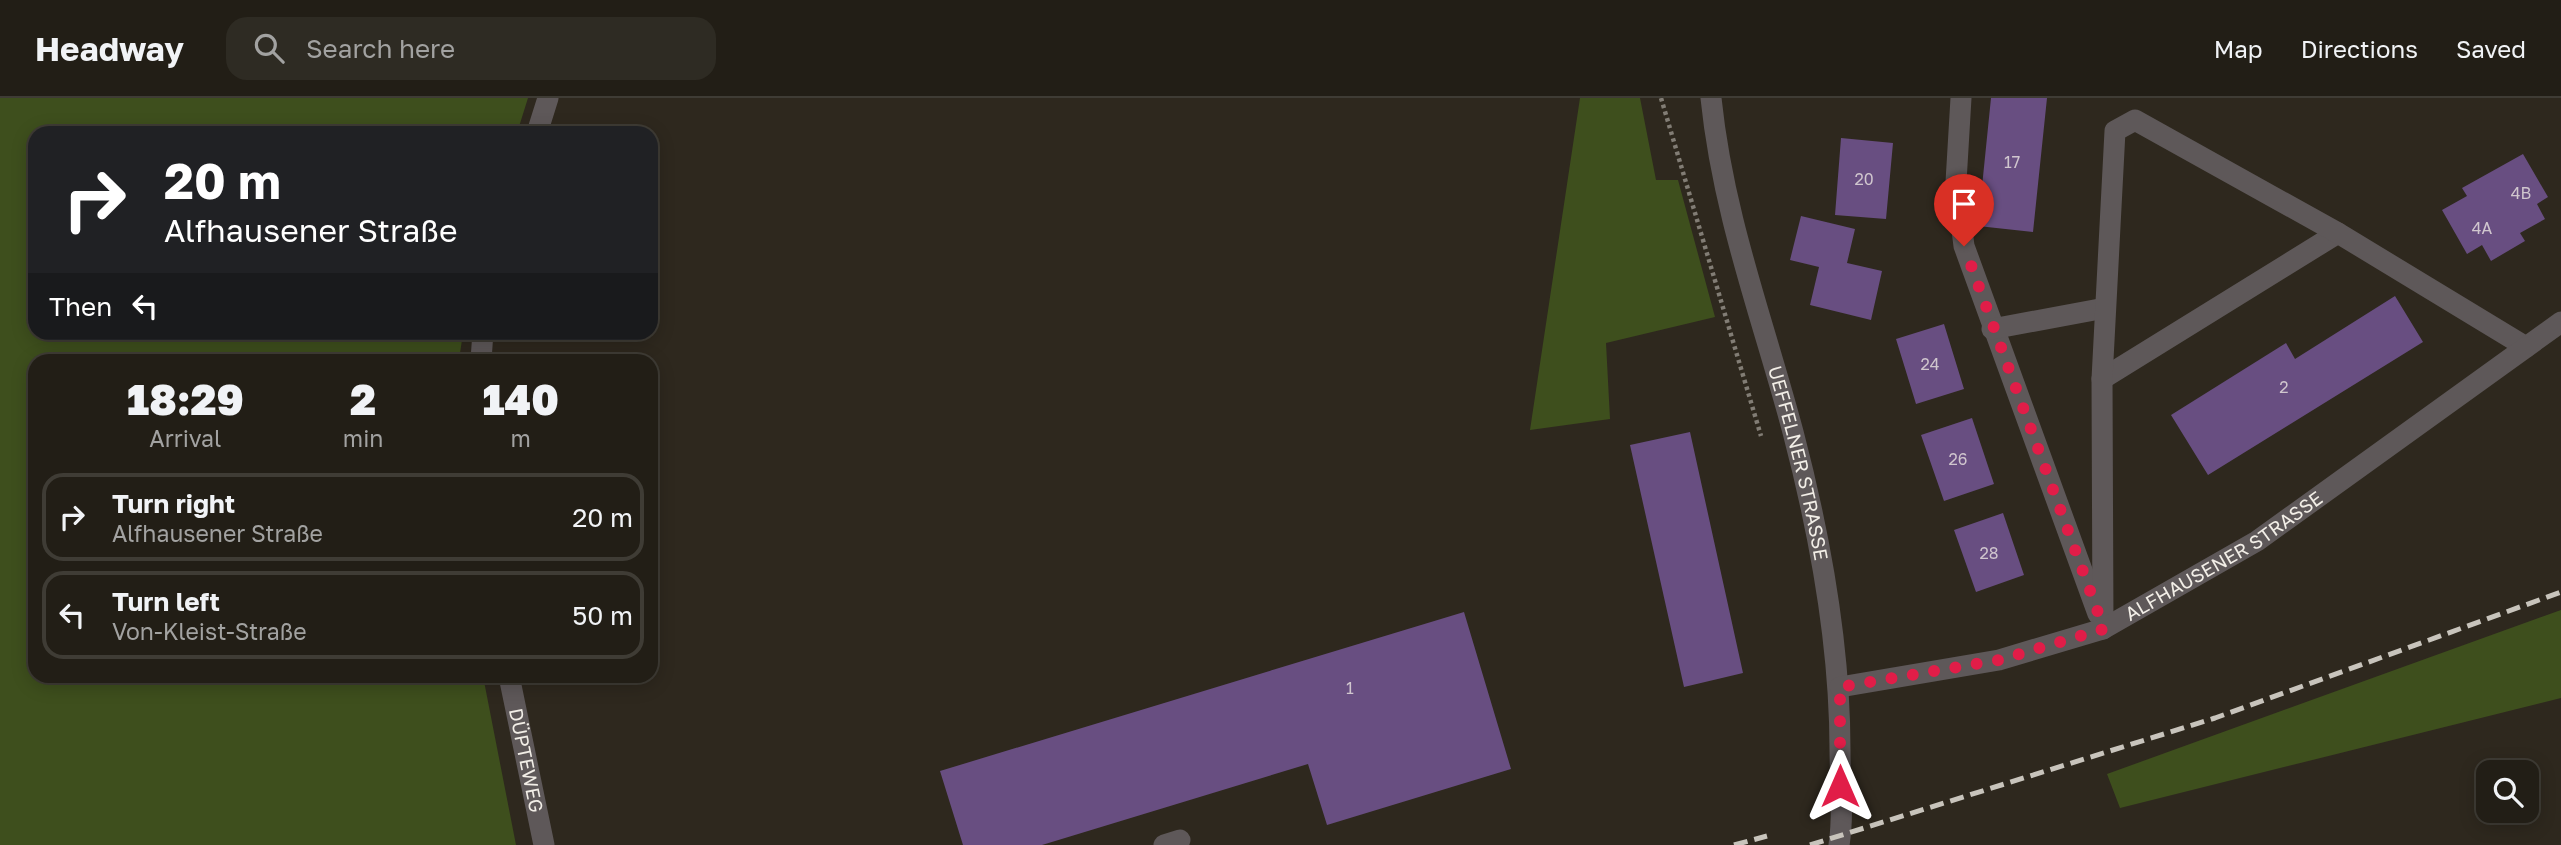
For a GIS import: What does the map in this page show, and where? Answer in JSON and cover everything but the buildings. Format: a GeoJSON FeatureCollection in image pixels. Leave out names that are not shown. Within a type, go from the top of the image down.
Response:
{"type":"FeatureCollection","features":[{"type":"Feature","properties":{"kind":"street"},"geometry":{"type":"LineString","coordinates":[[539,126],[548,98]]}},
{"type":"Feature","properties":{"kind":"street","name":"UEFFELNER STRASSE"},"geometry":{"type":"LineString","coordinates":[[1711,98],[1731,215],[1748,287],[1793,432],[1831,612],[1840,687],[1840,840]]}},
{"type":"Feature","properties":{"kind":"street"},"geometry":{"type":"LineString","coordinates":[[1961,98],[1958,214],[1964,246],[1992,329],[2104,629]]}},
{"type":"Feature","properties":{"kind":"street"},"geometry":{"type":"LineString","coordinates":[[2104,629],[2102,379],[2115,131],[2135,120],[2338,233],[2526,347]]}},
{"type":"Feature","properties":{"kind":"street"},"geometry":{"type":"LineString","coordinates":[[2102,379],[2338,233]]}},
{"type":"Feature","properties":{"kind":"street"},"geometry":{"type":"LineString","coordinates":[[1992,329],[2105,308]]}},
{"type":"Feature","properties":{"kind":"street","name":"ALFHAUSENER STRASSE"},"geometry":{"type":"LineString","coordinates":[[1840,687],[1999,660],[2104,629],[2257,541],[2561,322]]}},
{"type":"Feature","properties":{"kind":"street","name":"DÜPTEWEG"},"geometry":{"type":"LineString","coordinates":[[510,683],[544,845]]}},
{"type":"Feature","properties":{"kind":"path"},"geometry":{"type":"LineString","coordinates":[[1661,98],[1762,439]]}},
{"type":"Feature","properties":{"kind":"green space"},"geometry":{"type":"Polygon","coordinates":[[[0,98],[528,98],[519,126],[28,126],[28,340],[462,340],[460,354],[28,354],[28,683],[484,683],[516,845],[0,845],[0,98]]]}},
{"type":"Feature","properties":{"kind":"green space"},"geometry":{"type":"Polygon","coordinates":[[[1580,98],[1640,98],[1656,180],[1678,180],[1715,317],[1606,343],[1610,419],[1530,430],[1580,98]]]}},
{"type":"Feature","properties":{"kind":"green space"},"geometry":{"type":"Polygon","coordinates":[[[2561,610],[2561,698],[2120,808],[2107,774],[2561,610]]]}},
{"type":"Feature","properties":{"kind":"railway"},"geometry":{"type":"LineString","coordinates":[[1810,845],[2215,718],[2561,592]]}},
{"type":"Feature","properties":{"kind":"railway"},"geometry":{"type":"LineString","coordinates":[[1734,845],[1767,836]]}},
{"type":"Feature","properties":{"kind":"route"},"geometry":{"type":"LineString","coordinates":[[1840,786],[1840,687],[1999,660],[2104,629],[1992,329],[1964,246]]}}]}
